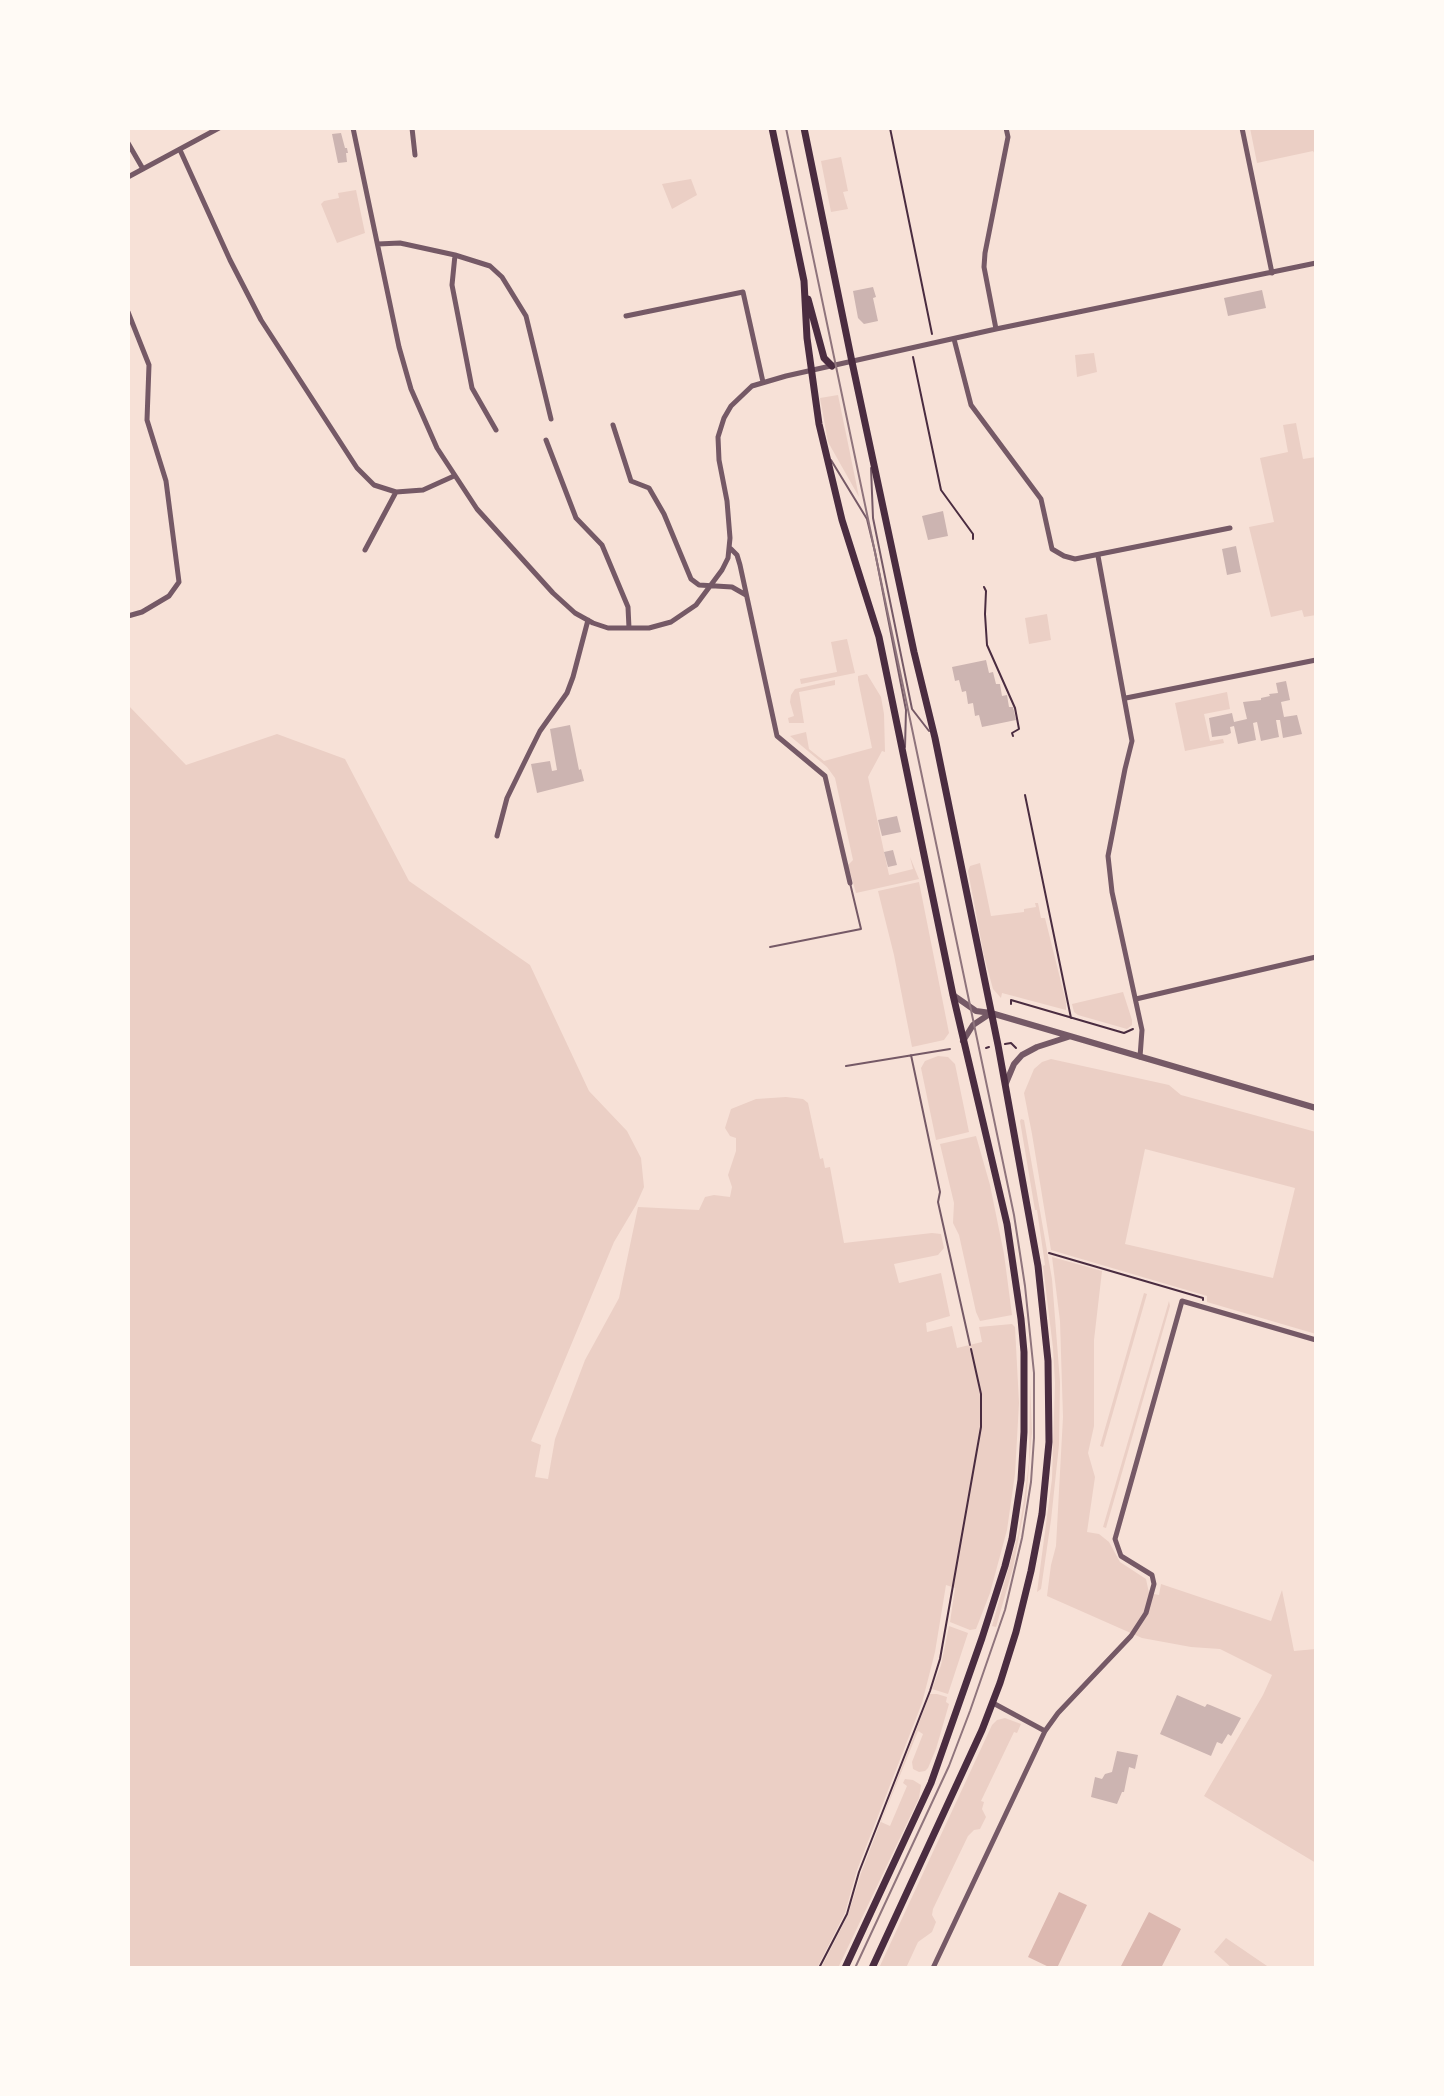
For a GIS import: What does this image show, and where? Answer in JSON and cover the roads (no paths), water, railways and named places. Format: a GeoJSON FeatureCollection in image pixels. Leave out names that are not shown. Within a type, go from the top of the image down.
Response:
{"type":"FeatureCollection","features":[{"type":"Feature","properties":{"kind":"main road"},"geometry":{"type":"LineString","coordinates":[[772,128],[804,281],[824,358],[832,366]]}},
{"type":"Feature","properties":{"kind":"main road"},"geometry":{"type":"LineString","coordinates":[[804,128],[1006,1083],[1038,1266],[1048,1361],[1045,1485],[1037,1543],[1016,1632],[993,1703],[872,1968]]}},
{"type":"Feature","properties":{"kind":"main road"},"geometry":{"type":"LineString","coordinates":[[804,281],[811,371],[824,449],[842,520],[872,613],[963,1041],[1007,1224],[1021,1319],[1025,1388],[1021,1480],[1012,1539],[1001,1580],[942,1755],[845,1968]]}},
{"type":"Feature","properties":{"kind":"street"},"geometry":{"type":"LineString","coordinates":[[128,177],[219,128]]}},
{"type":"Feature","properties":{"kind":"street"},"geometry":{"type":"LineString","coordinates":[[353,128],[399,347],[411,389],[437,448],[477,509],[544,583],[564,604],[603,627],[656,627],[677,618],[696,605],[722,570],[730,548],[718,437],[726,413],[748,389],[763,382],[996,329],[1316,263]]}},
{"type":"Feature","properties":{"kind":"street"},"geometry":{"type":"LineString","coordinates":[[412,128],[415,155]]}},
{"type":"Feature","properties":{"kind":"street"},"geometry":{"type":"LineString","coordinates":[[996,329],[984,267],[1008,137],[1006,128]]}},
{"type":"Feature","properties":{"kind":"street"},"geometry":{"type":"LineString","coordinates":[[1242,128],[1272,273]]}},
{"type":"Feature","properties":{"kind":"street"},"geometry":{"type":"LineString","coordinates":[[128,143],[143,169]]}},
{"type":"Feature","properties":{"kind":"street"},"geometry":{"type":"LineString","coordinates":[[180,150],[241,282],[269,334],[357,468],[374,485],[396,492],[423,490],[454,476]]}},
{"type":"Feature","properties":{"kind":"street"},"geometry":{"type":"LineString","coordinates":[[378,244],[400,243],[455,255],[490,266],[502,277],[526,316],[551,419]]}},
{"type":"Feature","properties":{"kind":"street"},"geometry":{"type":"LineString","coordinates":[[455,255],[452,285],[472,388],[496,430]]}},
{"type":"Feature","properties":{"kind":"street"},"geometry":{"type":"LineString","coordinates":[[626,316],[743,292],[763,382]]}},
{"type":"Feature","properties":{"kind":"street"},"geometry":{"type":"LineString","coordinates":[[128,312],[149,365],[147,420],[166,481],[179,582],[169,596],[142,612],[128,616]]}},
{"type":"Feature","properties":{"kind":"street"},"geometry":{"type":"LineString","coordinates":[[954,339],[971,405],[1041,499],[1052,549],[1075,559],[1230,528]]}},
{"type":"Feature","properties":{"kind":"street"},"geometry":{"type":"LineString","coordinates":[[613,425],[631,481],[649,488],[664,514],[691,579],[699,585],[732,587],[746,595]]}},
{"type":"Feature","properties":{"kind":"street"},"geometry":{"type":"LineString","coordinates":[[546,440],[576,518],[602,545],[628,607],[629,628]]}},
{"type":"Feature","properties":{"kind":"street"},"geometry":{"type":"LineString","coordinates":[[365,550],[396,492]]}},
{"type":"Feature","properties":{"kind":"street"},"geometry":{"type":"LineString","coordinates":[[730,548],[737,555],[777,736],[825,776],[850,883]]}},
{"type":"Feature","properties":{"kind":"street"},"geometry":{"type":"LineString","coordinates":[[1098,556],[1132,741],[1108,856],[1112,892],[1142,1030],[1140,1057]]}},
{"type":"Feature","properties":{"kind":"street"},"geometry":{"type":"LineString","coordinates":[[497,836],[507,798],[530,751],[567,693],[588,620]]}},
{"type":"Feature","properties":{"kind":"street"},"geometry":{"type":"LineString","coordinates":[[1126,698],[1316,660]]}},
{"type":"Feature","properties":{"kind":"street"},"geometry":{"type":"LineString","coordinates":[[1136,999],[1316,957]]}},
{"type":"Feature","properties":{"kind":"street"},"geometry":{"type":"LineString","coordinates":[[953,995],[976,1011],[1316,1108]]}},
{"type":"Feature","properties":{"kind":"street"},"geometry":{"type":"LineString","coordinates":[[963,1041],[973,1025],[991,1013]]}},
{"type":"Feature","properties":{"kind":"street"},"geometry":{"type":"LineString","coordinates":[[1006,1083],[1014,1064],[1022,1055],[1068,1037]]}},
{"type":"Feature","properties":{"kind":"street"},"geometry":{"type":"LineString","coordinates":[[933,1968],[1045,1731],[1058,1713],[1131,1636],[1146,1613],[1154,1584],[1152,1575],[1121,1556],[1115,1539],[1182,1301],[1316,1340]]}},
{"type":"Feature","properties":{"kind":"street"},"geometry":{"type":"LineString","coordinates":[[993,1703],[1045,1731]]}},
{"type":"Feature","properties":{"kind":"lane"},"geometry":{"type":"LineString","coordinates":[[871,447],[873,518],[912,709],[935,738]]}},
{"type":"Feature","properties":{"kind":"lane"},"geometry":{"type":"LineString","coordinates":[[824,449],[867,519],[906,710],[905,761]]}},
{"type":"Feature","properties":{"kind":"lane"},"geometry":{"type":"LineString","coordinates":[[770,947],[861,929],[850,883]]}},
{"type":"Feature","properties":{"kind":"lane"},"geometry":{"type":"LineString","coordinates":[[846,1066],[950,1049]]}},
{"type":"Feature","properties":{"kind":"lane"},"geometry":{"type":"LineString","coordinates":[[911,1055],[940,1192],[938,1202],[970,1345]]}},
{"type":"Feature","properties":{"kind":"tram line"},"geometry":{"type":"LineString","coordinates":[[786,128],[1014,1215],[1034,1373],[1031,1482],[1005,1610],[949,1766],[855,1968]]}}]}
